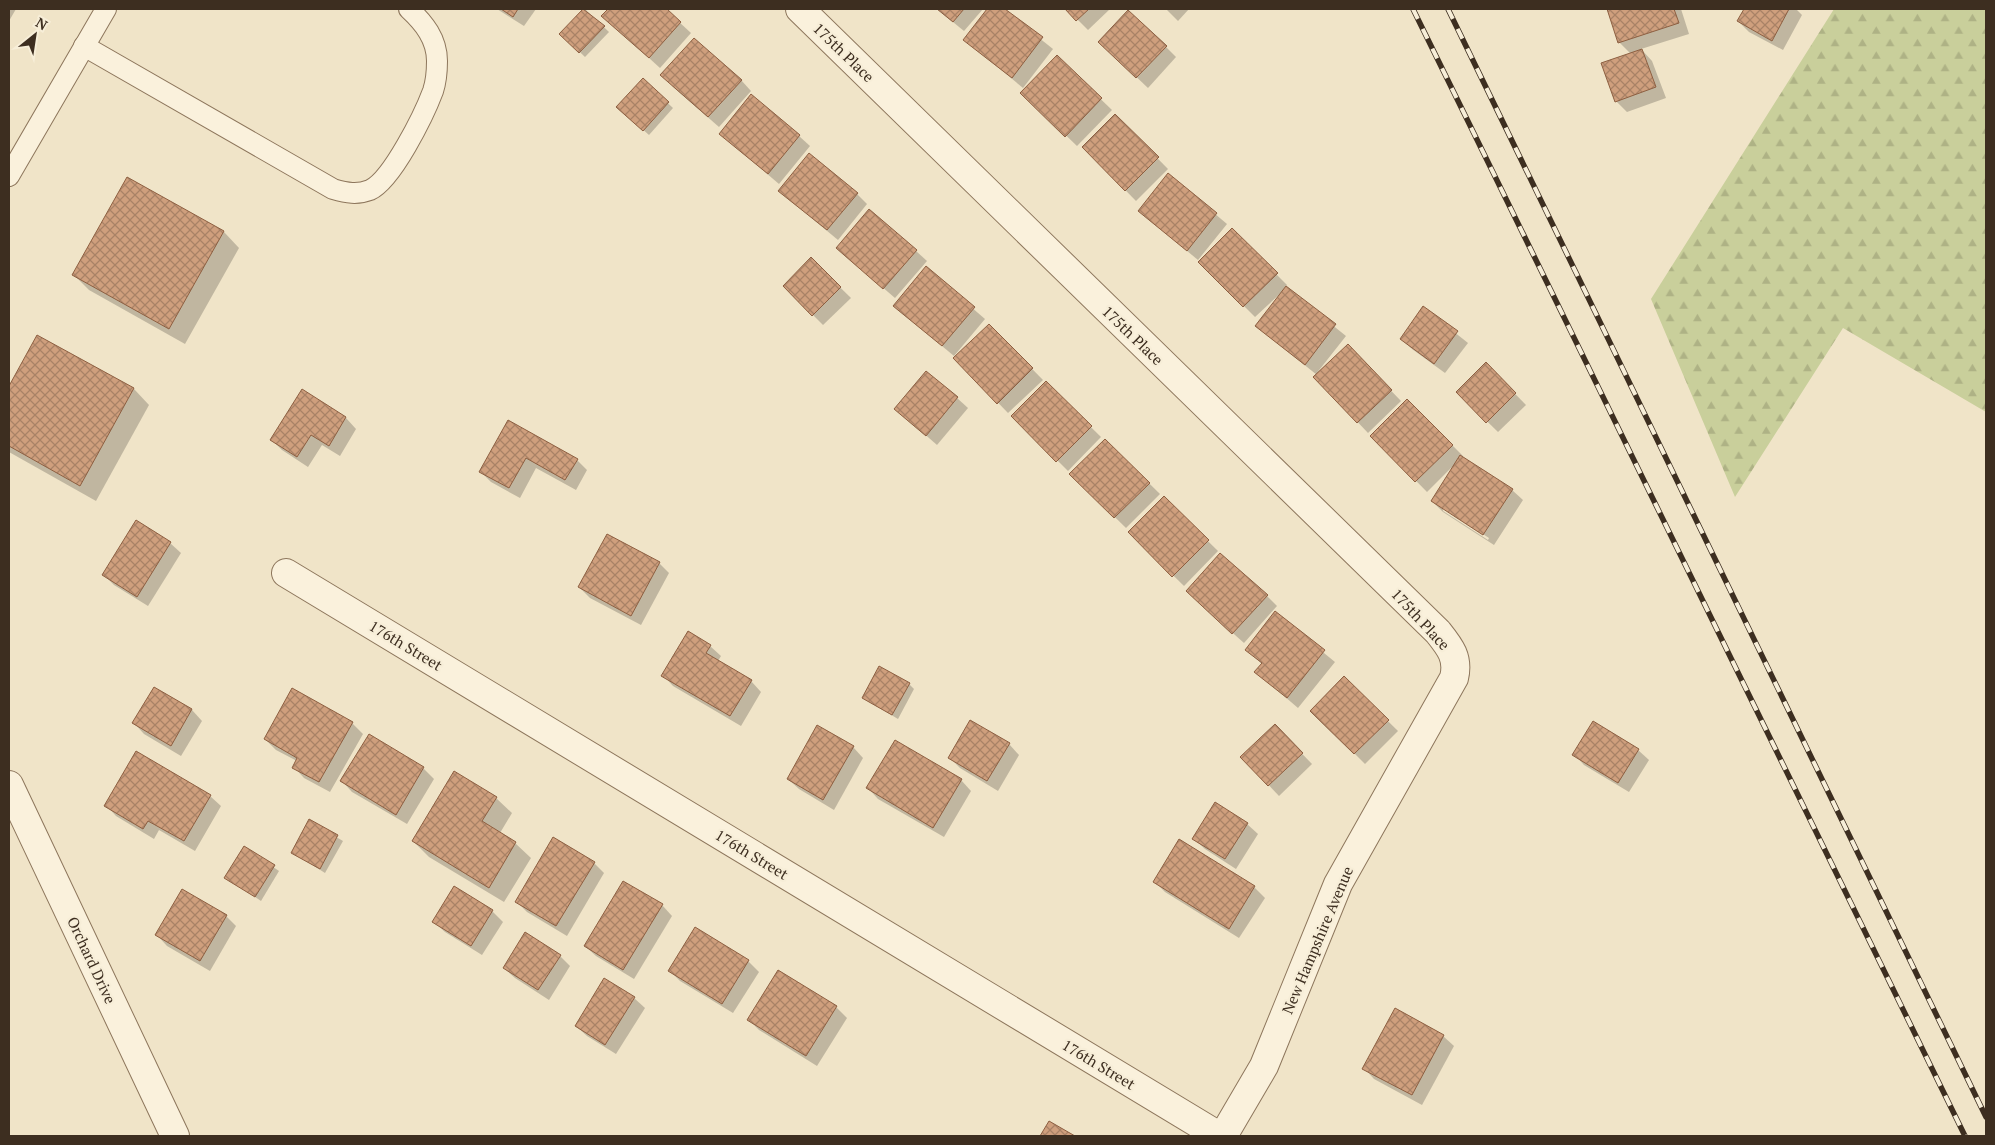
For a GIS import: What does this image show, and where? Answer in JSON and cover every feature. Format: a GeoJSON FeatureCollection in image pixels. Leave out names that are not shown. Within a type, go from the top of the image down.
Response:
{"type":"FeatureCollection","features":[{"type":"Feature","properties":{"kind":"street","name":"175th Place"},"geometry":{"type":"LineString","coordinates":[[800,9],[1438,632],[1455,657],[1457,667]]}},
{"type":"Feature","properties":{"kind":"street","name":"176th Street"},"geometry":{"type":"LineString","coordinates":[[286,573],[1218,1136]]}},
{"type":"Feature","properties":{"kind":"street","name":"New Hampshire Avenue"},"geometry":{"type":"LineString","coordinates":[[1224,1136],[1264,1066],[1338,884],[1446,694],[1457,667]]}},
{"type":"Feature","properties":{"kind":"street","name":"Orchard Drive"},"geometry":{"type":"LineString","coordinates":[[9,785],[175,1136]]}},
{"type":"Feature","properties":{"kind":"lane"},"geometry":{"type":"LineString","coordinates":[[9,176],[106,9]]}},
{"type":"Feature","properties":{"kind":"lane"},"geometry":{"type":"LineString","coordinates":[[84,46],[333,189],[352,194],[370,190],[384,181],[393,169],[434,90],[437,60],[433,42],[421,20],[409,9]]}},
{"type":"Feature","properties":{"kind":"green space"},"geometry":{"type":"Polygon","coordinates":[[[1834,9],[1986,9],[1986,412],[1843,328],[1735,497],[1651,299],[1834,9]]]}},
{"type":"Feature","properties":{"kind":"building"},"geometry":{"type":"Polygon","coordinates":[[[501,9],[518,9],[513,17],[501,9]]]}},
{"type":"Feature","properties":{"kind":"building"},"geometry":{"type":"Polygon","coordinates":[[[583,9],[605,26],[579,53],[559,34],[583,9]]]}},
{"type":"Feature","properties":{"kind":"building"},"geometry":{"type":"Polygon","coordinates":[[[608,9],[667,9],[681,22],[649,58],[601,16],[608,9]]]}},
{"type":"Feature","properties":{"kind":"building"},"geometry":{"type":"Polygon","coordinates":[[[937,9],[964,9],[953,22],[937,9]]]}},
{"type":"Feature","properties":{"kind":"building"},"geometry":{"type":"Polygon","coordinates":[[[987,9],[1005,9],[1043,37],[1012,78],[963,40],[987,9]]]}},
{"type":"Feature","properties":{"kind":"building"},"geometry":{"type":"Polygon","coordinates":[[[1065,9],[1089,9],[1076,21],[1065,9]]]}},
{"type":"Feature","properties":{"kind":"building"},"geometry":{"type":"Polygon","coordinates":[[[1607,9],[1674,9],[1679,23],[1618,43],[1607,9]]]}},
{"type":"Feature","properties":{"kind":"building"},"geometry":{"type":"Polygon","coordinates":[[[1744,9],[1789,9],[1772,41],[1737,21],[1744,9]]]}},
{"type":"Feature","properties":{"kind":"building"},"geometry":{"type":"Polygon","coordinates":[[[1128,10],[1167,46],[1136,78],[1098,42],[1128,10]]]}},
{"type":"Feature","properties":{"kind":"building"},"geometry":{"type":"Polygon","coordinates":[[[694,38],[742,80],[708,117],[660,75],[694,38]]]}},
{"type":"Feature","properties":{"kind":"building"},"geometry":{"type":"Polygon","coordinates":[[[1642,49],[1656,87],[1615,102],[1601,63],[1642,49]]]}},
{"type":"Feature","properties":{"kind":"building"},"geometry":{"type":"Polygon","coordinates":[[[1057,55],[1102,98],[1065,137],[1020,93],[1057,55]]]}},
{"type":"Feature","properties":{"kind":"building"},"geometry":{"type":"Polygon","coordinates":[[[643,78],[669,102],[643,131],[616,107],[643,78]]]}},
{"type":"Feature","properties":{"kind":"building"},"geometry":{"type":"Polygon","coordinates":[[[751,94],[800,135],[768,174],[719,134],[751,94]]]}},
{"type":"Feature","properties":{"kind":"building"},"geometry":{"type":"Polygon","coordinates":[[[1115,114],[1159,157],[1125,191],[1082,147],[1115,114]]]}},
{"type":"Feature","properties":{"kind":"building"},"geometry":{"type":"Polygon","coordinates":[[[809,153],[858,193],[827,230],[778,191],[809,153]]]}},
{"type":"Feature","properties":{"kind":"building"},"geometry":{"type":"Polygon","coordinates":[[[1168,173],[1217,213],[1187,251],[1138,211],[1168,173]]]}},
{"type":"Feature","properties":{"kind":"building"},"geometry":{"type":"Polygon","coordinates":[[[127,177],[224,231],[169,329],[72,275],[127,177]]]}},
{"type":"Feature","properties":{"kind":"building"},"geometry":{"type":"Polygon","coordinates":[[[869,209],[917,250],[883,289],[836,248],[869,209]]]}},
{"type":"Feature","properties":{"kind":"building"},"geometry":{"type":"Polygon","coordinates":[[[1232,228],[1278,273],[1243,307],[1198,262],[1232,228]]]}},
{"type":"Feature","properties":{"kind":"building"},"geometry":{"type":"Polygon","coordinates":[[[811,257],[841,287],[812,316],[783,286],[811,257]]]}},
{"type":"Feature","properties":{"kind":"building"},"geometry":{"type":"Polygon","coordinates":[[[926,266],[975,307],[942,346],[893,306],[926,266]]]}},
{"type":"Feature","properties":{"kind":"building"},"geometry":{"type":"Polygon","coordinates":[[[1286,286],[1336,324],[1305,365],[1255,326],[1286,286]]]}},
{"type":"Feature","properties":{"kind":"building"},"geometry":{"type":"Polygon","coordinates":[[[1423,306],[1458,331],[1434,364],[1400,339],[1423,306]]]}},
{"type":"Feature","properties":{"kind":"building"},"geometry":{"type":"Polygon","coordinates":[[[989,324],[1033,368],[997,404],[953,358],[989,324]]]}},
{"type":"Feature","properties":{"kind":"building"},"geometry":{"type":"Polygon","coordinates":[[[37,335],[134,388],[80,486],[9,446],[9,386],[37,335]]]}},
{"type":"Feature","properties":{"kind":"building"},"geometry":{"type":"Polygon","coordinates":[[[1348,344],[1392,390],[1357,423],[1313,377],[1348,344]]]}},
{"type":"Feature","properties":{"kind":"building"},"geometry":{"type":"Polygon","coordinates":[[[1486,362],[1516,393],[1486,423],[1456,392],[1486,362]]]}},
{"type":"Feature","properties":{"kind":"building"},"geometry":{"type":"Polygon","coordinates":[[[926,371],[958,397],[926,436],[894,409],[926,371]]]}},
{"type":"Feature","properties":{"kind":"building"},"geometry":{"type":"Polygon","coordinates":[[[1046,381],[1092,426],[1056,462],[1011,416],[1046,381]]]}},
{"type":"Feature","properties":{"kind":"building"},"geometry":{"type":"Polygon","coordinates":[[[302,389],[346,417],[329,446],[311,435],[297,457],[270,440],[302,389]]]}},
{"type":"Feature","properties":{"kind":"building"},"geometry":{"type":"Polygon","coordinates":[[[1407,399],[1453,445],[1415,482],[1370,436],[1407,399]]]}},
{"type":"Feature","properties":{"kind":"building"},"geometry":{"type":"Polygon","coordinates":[[[508,420],[578,459],[565,480],[526,458],[509,488],[479,472],[508,420]]]}},
{"type":"Feature","properties":{"kind":"building"},"geometry":{"type":"Polygon","coordinates":[[[1105,439],[1150,483],[1114,518],[1069,474],[1105,439]]]}},
{"type":"Feature","properties":{"kind":"building"},"geometry":{"type":"Polygon","coordinates":[[[1460,455],[1513,489],[1483,535],[1431,501],[1460,455]]]}},
{"type":"Feature","properties":{"kind":"building"},"geometry":{"type":"Polygon","coordinates":[[[1164,496],[1209,540],[1172,577],[1128,532],[1164,496]]]}},
{"type":"Feature","properties":{"kind":"building"},"geometry":{"type":"Polygon","coordinates":[[[136,520],[171,542],[137,597],[102,575],[136,520]]]}},
{"type":"Feature","properties":{"kind":"building"},"geometry":{"type":"Polygon","coordinates":[[[607,534],[660,562],[631,616],[578,587],[607,534]]]}},
{"type":"Feature","properties":{"kind":"building"},"geometry":{"type":"Polygon","coordinates":[[[1220,553],[1268,595],[1232,634],[1186,591],[1220,553]]]}},
{"type":"Feature","properties":{"kind":"building"},"geometry":{"type":"Polygon","coordinates":[[[1275,611],[1325,650],[1287,698],[1254,672],[1262,663],[1245,650],[1275,611]]]}},
{"type":"Feature","properties":{"kind":"building"},"geometry":{"type":"Polygon","coordinates":[[[688,631],[711,645],[706,653],[752,680],[730,716],[661,676],[688,631]]]}},
{"type":"Feature","properties":{"kind":"building"},"geometry":{"type":"Polygon","coordinates":[[[879,666],[910,683],[892,715],[862,698],[879,666]]]}},
{"type":"Feature","properties":{"kind":"building"},"geometry":{"type":"Polygon","coordinates":[[[1344,676],[1389,720],[1354,754],[1310,711],[1344,676]]]}},
{"type":"Feature","properties":{"kind":"building"},"geometry":{"type":"Polygon","coordinates":[[[154,687],[192,709],[171,746],[132,723],[154,687]]]}},
{"type":"Feature","properties":{"kind":"building"},"geometry":{"type":"Polygon","coordinates":[[[292,688],[353,722],[319,782],[292,768],[297,758],[264,739],[292,688]]]}},
{"type":"Feature","properties":{"kind":"building"},"geometry":{"type":"Polygon","coordinates":[[[970,720],[1010,743],[987,781],[948,758],[970,720]]]}},
{"type":"Feature","properties":{"kind":"building"},"geometry":{"type":"Polygon","coordinates":[[[1593,721],[1639,749],[1618,783],[1572,755],[1593,721]]]}},
{"type":"Feature","properties":{"kind":"building"},"geometry":{"type":"Polygon","coordinates":[[[1275,724],[1303,753],[1268,786],[1240,757],[1275,724]]]}},
{"type":"Feature","properties":{"kind":"building"},"geometry":{"type":"Polygon","coordinates":[[[817,725],[854,746],[823,800],[787,779],[817,725]]]}},
{"type":"Feature","properties":{"kind":"building"},"geometry":{"type":"Polygon","coordinates":[[[369,734],[424,767],[396,815],[340,781],[369,734]]]}},
{"type":"Feature","properties":{"kind":"building"},"geometry":{"type":"Polygon","coordinates":[[[895,740],[962,779],[933,828],[866,788],[895,740]]]}},
{"type":"Feature","properties":{"kind":"building"},"geometry":{"type":"Polygon","coordinates":[[[136,751],[211,795],[184,841],[148,821],[143,829],[104,806],[136,751]]]}},
{"type":"Feature","properties":{"kind":"building"},"geometry":{"type":"Polygon","coordinates":[[[454,771],[497,797],[482,821],[516,842],[489,888],[412,841],[454,771]]]}},
{"type":"Feature","properties":{"kind":"building"},"geometry":{"type":"Polygon","coordinates":[[[1215,802],[1248,823],[1225,859],[1192,839],[1215,802]]]}},
{"type":"Feature","properties":{"kind":"building"},"geometry":{"type":"Polygon","coordinates":[[[309,819],[338,835],[320,869],[291,853],[309,819]]]}},
{"type":"Feature","properties":{"kind":"building"},"geometry":{"type":"Polygon","coordinates":[[[553,837],[595,862],[556,926],[515,902],[553,837]]]}},
{"type":"Feature","properties":{"kind":"building"},"geometry":{"type":"Polygon","coordinates":[[[1179,839],[1255,886],[1229,929],[1153,882],[1179,839]]]}},
{"type":"Feature","properties":{"kind":"building"},"geometry":{"type":"Polygon","coordinates":[[[244,846],[275,865],[255,897],[224,878],[244,846]]]}},
{"type":"Feature","properties":{"kind":"building"},"geometry":{"type":"Polygon","coordinates":[[[623,881],[663,904],[623,970],[584,946],[623,881]]]}},
{"type":"Feature","properties":{"kind":"building"},"geometry":{"type":"Polygon","coordinates":[[[454,886],[493,910],[471,946],[432,922],[454,886]]]}},
{"type":"Feature","properties":{"kind":"building"},"geometry":{"type":"Polygon","coordinates":[[[182,889],[227,915],[200,961],[155,935],[182,889]]]}},
{"type":"Feature","properties":{"kind":"building"},"geometry":{"type":"Polygon","coordinates":[[[695,927],[749,960],[722,1004],[668,971],[695,927]]]}},
{"type":"Feature","properties":{"kind":"building"},"geometry":{"type":"Polygon","coordinates":[[[525,932],[561,955],[538,990],[503,968],[525,932]]]}},
{"type":"Feature","properties":{"kind":"building"},"geometry":{"type":"Polygon","coordinates":[[[778,970],[837,1006],[806,1056],[747,1020],[778,970]]]}},
{"type":"Feature","properties":{"kind":"building"},"geometry":{"type":"Polygon","coordinates":[[[604,978],[635,997],[605,1045],[575,1026],[604,978]]]}},
{"type":"Feature","properties":{"kind":"building"},"geometry":{"type":"Polygon","coordinates":[[[1395,1008],[1444,1035],[1412,1095],[1362,1069],[1395,1008]]]}},
{"type":"Feature","properties":{"kind":"building"},"geometry":{"type":"Polygon","coordinates":[[[1049,1121],[1075,1136],[1040,1136],[1049,1121]]]}},
{"type":"Feature","properties":{"kind":"railway"},"geometry":{"type":"LineString","coordinates":[[1413,9],[1965,1136]]}},
{"type":"Feature","properties":{"kind":"railway"},"geometry":{"type":"LineString","coordinates":[[1448,9],[1986,1117]]}}]}
